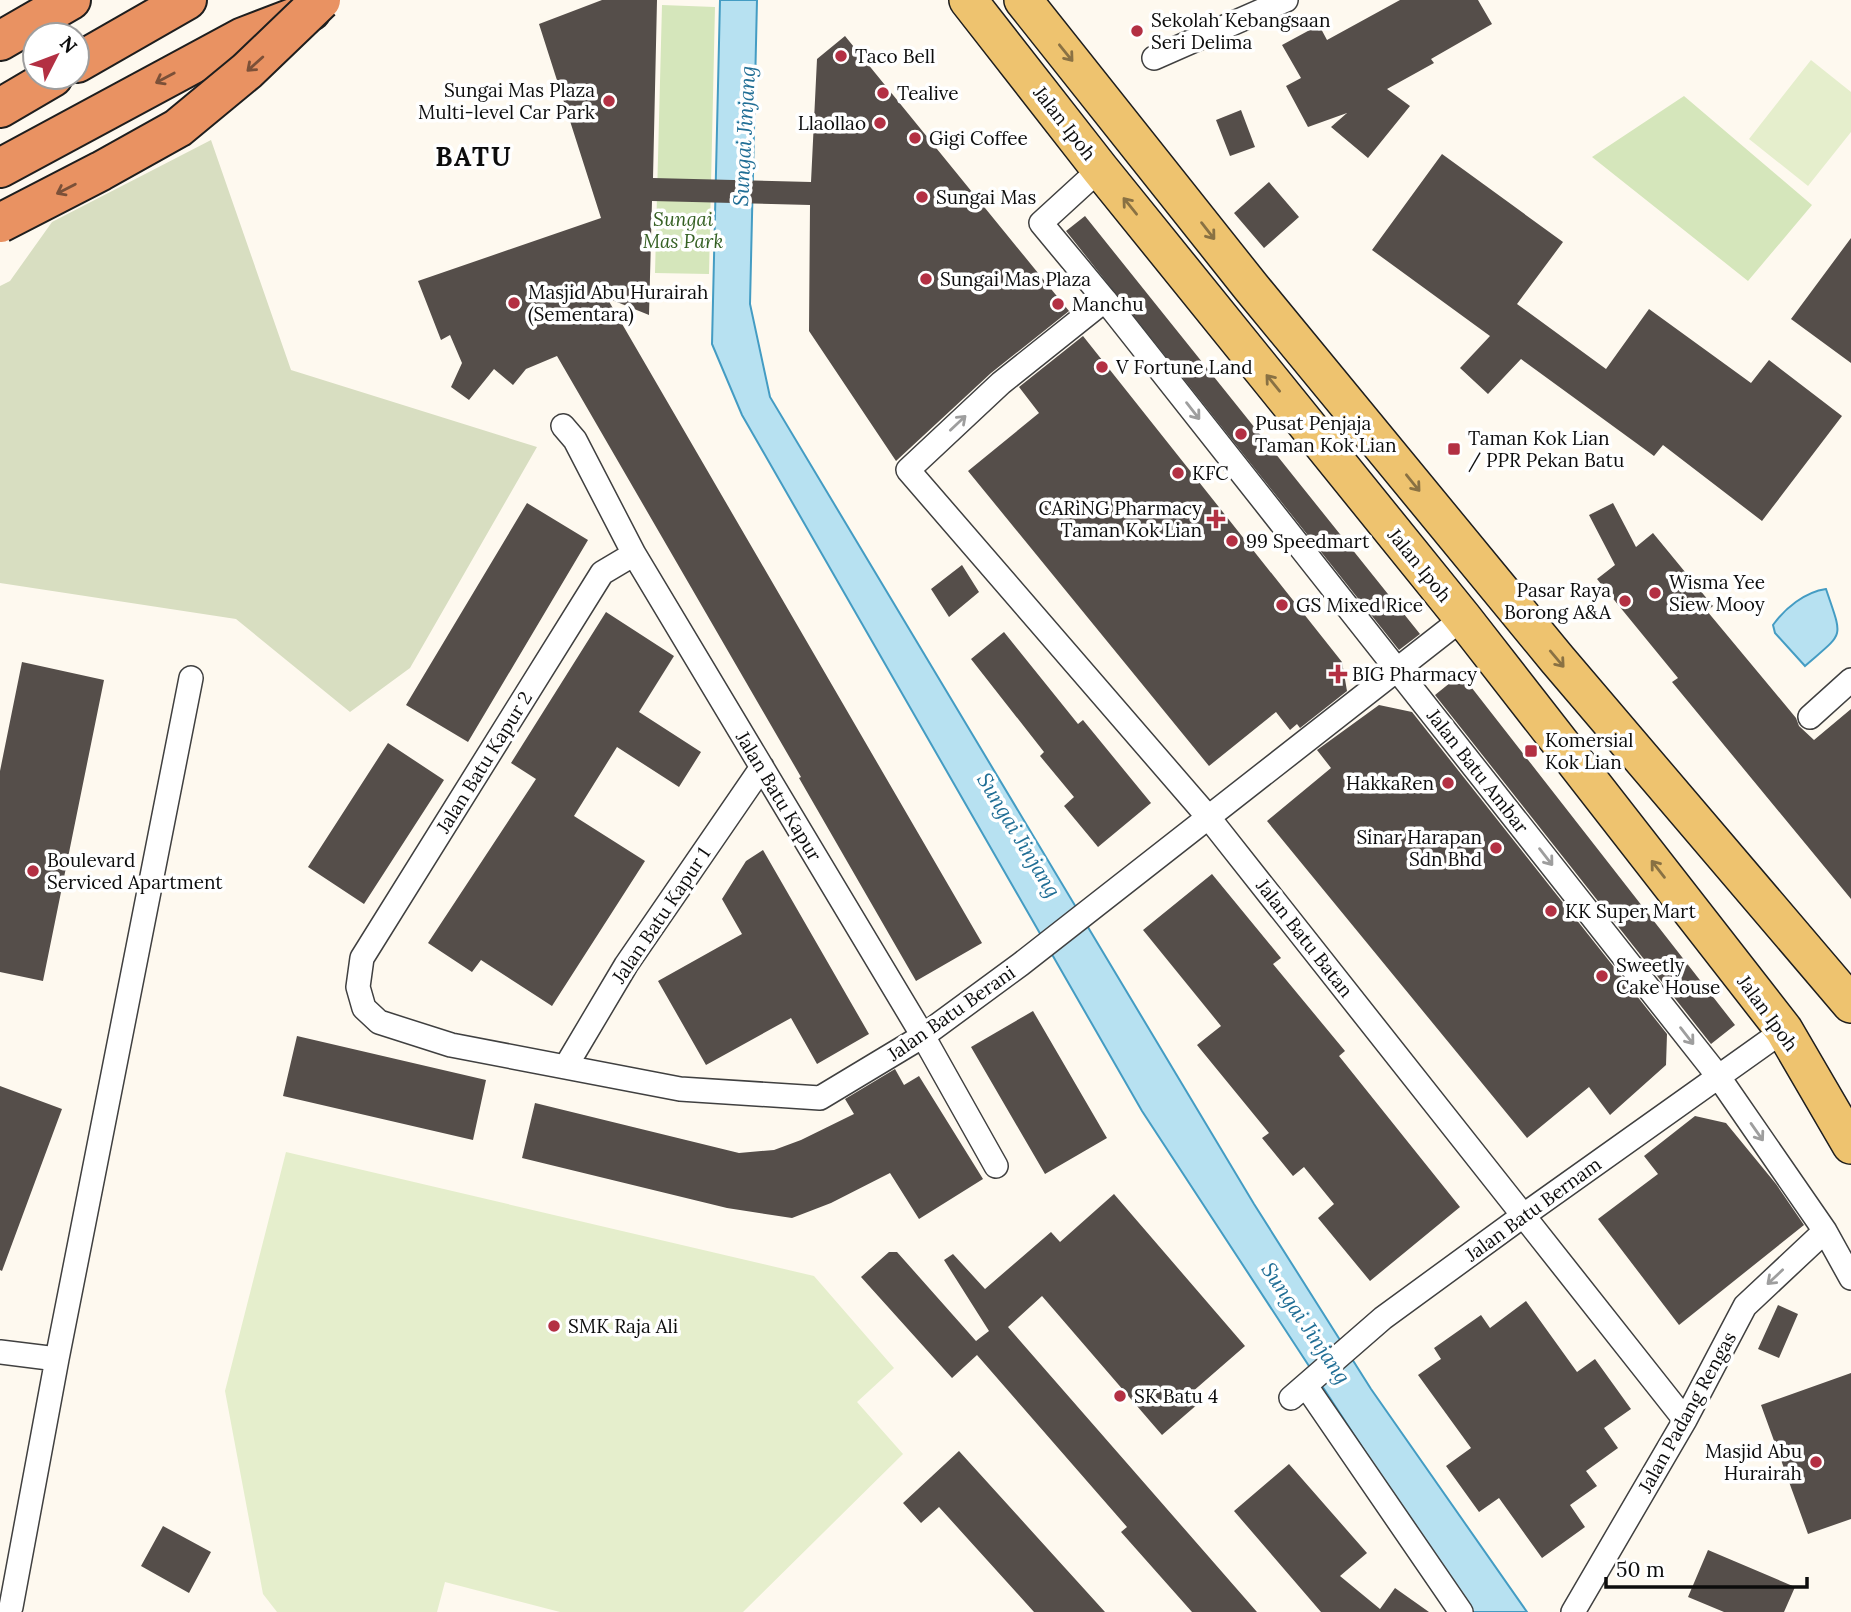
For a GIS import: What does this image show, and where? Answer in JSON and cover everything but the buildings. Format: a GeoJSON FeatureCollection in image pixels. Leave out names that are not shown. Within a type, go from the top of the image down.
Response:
{"type":"FeatureCollection","features":[{"type":"Feature","properties":{"kind":"highway"},"geometry":{"type":"LineString","coordinates":[[0,41],[71,0]]}},
{"type":"Feature","properties":{"kind":"highway"},"geometry":{"type":"LineString","coordinates":[[91,55],[187,0]]}},
{"type":"Feature","properties":{"kind":"highway"},"geometry":{"type":"LineString","coordinates":[[0,223],[178,128],[247,71],[321,0]]}},
{"type":"Feature","properties":{"kind":"highway"},"geometry":{"type":"LineString","coordinates":[[0,168],[243,37],[339,0]]}},
{"type":"Feature","properties":{"kind":"highway"},"geometry":{"type":"LineString","coordinates":[[0,108],[29,91]]}},
{"type":"Feature","properties":{"kind":"main road","name":"Jalan Ipoh"},"geometry":{"type":"LineString","coordinates":[[968,0],[1100,169],[1463,618],[1784,1030],[1851,1145]]}},
{"type":"Feature","properties":{"kind":"main road"},"geometry":{"type":"LineString","coordinates":[[1023,0],[1251,287],[1548,649],[1850,1001]]}},
{"type":"Feature","properties":{"kind":"main road"},"geometry":{"type":"LineString","coordinates":[[1784,1030],[1851,1124]]}},
{"type":"Feature","properties":{"kind":"street"},"geometry":{"type":"LineString","coordinates":[[1154,58],[1286,0]]}},
{"type":"Feature","properties":{"kind":"street","name":"Jalan Batu Ambar"},"geometry":{"type":"LineString","coordinates":[[1100,169],[1041,223],[1105,300],[1718,1076],[1825,1231],[1851,1278]]}},
{"type":"Feature","properties":{"kind":"street","name":"Jalan Batu Batan"},"geometry":{"type":"LineString","coordinates":[[1105,300],[1001,383],[908,470],[1209,818],[1685,1420]]}},
{"type":"Feature","properties":{"kind":"street","name":"Jalan Batu Kapur"},"geometry":{"type":"LineString","coordinates":[[563,426],[575,440],[634,554],[923,1036],[996,1166]]}},
{"type":"Feature","properties":{"kind":"street","name":"Jalan Batu Kapur 2"},"geometry":{"type":"LineString","coordinates":[[358,987],[362,958],[601,573],[634,554]]}},
{"type":"Feature","properties":{"kind":"street","name":"Jalan Batu Berani"},"geometry":{"type":"LineString","coordinates":[[358,987],[364,1008],[379,1022],[451,1045],[680,1089],[820,1098],[923,1036],[1209,818],[1463,618]]}},
{"type":"Feature","properties":{"kind":"street"},"geometry":{"type":"LineString","coordinates":[[8,1612],[191,678]]}},
{"type":"Feature","properties":{"kind":"street"},"geometry":{"type":"LineString","coordinates":[[1810,716],[1851,680]]}},
{"type":"Feature","properties":{"kind":"street","name":"Jalan Batu Kapur 1"},"geometry":{"type":"LineString","coordinates":[[566,1066],[625,965],[762,767]]}},
{"type":"Feature","properties":{"kind":"street","name":"Jalan Batu Bernam"},"geometry":{"type":"LineString","coordinates":[[1461,1612],[1305,1386],[1383,1318],[1524,1214],[1784,1030]]}},
{"type":"Feature","properties":{"kind":"street","name":"Jalan Padang Rengas"},"geometry":{"type":"LineString","coordinates":[[1573,1612],[1685,1420],[1745,1306],[1825,1231]]}},
{"type":"Feature","properties":{"kind":"street"},"geometry":{"type":"LineString","coordinates":[[0,1352],[57,1359]]}},
{"type":"Feature","properties":{"kind":"green space","name":"Sungai Mas Park"},"geometry":{"type":"Polygon","coordinates":[[[662,5],[715,7],[709,274],[655,273],[662,5]]]}},
{"type":"Feature","properties":{"kind":"green space"},"geometry":{"type":"Polygon","coordinates":[[[1811,60],[1851,92],[1851,132],[1808,186],[1749,139],[1811,60]]]}},
{"type":"Feature","properties":{"kind":"green space"},"geometry":{"type":"Polygon","coordinates":[[[1684,96],[1812,205],[1748,281],[1592,157],[1684,96]]]}},
{"type":"Feature","properties":{"kind":"green space"},"geometry":{"type":"Polygon","coordinates":[[[211,140],[291,370],[537,447],[410,668],[350,712],[236,619],[0,583],[0,286],[10,281],[52,222],[211,140]]]}},
{"type":"Feature","properties":{"kind":"green space","name":"SMK Raja Ali"},"geometry":{"type":"Polygon","coordinates":[[[286,1152],[814,1276],[894,1368],[857,1402],[903,1454],[743,1612],[560,1612],[445,1582],[437,1612],[277,1612],[263,1594],[225,1391],[286,1152]]]}},
{"type":"Feature","properties":{"kind":"water","name":"Sungai Jinjang"},"geometry":{"type":"Polygon","coordinates":[[[720,0],[757,0],[750,304],[770,397],[1254,1204],[1371,1389],[1527,1612],[1470,1612],[1142,1111],[742,415],[712,344],[720,0]]]}},
{"type":"Feature","properties":{"kind":"water"},"geometry":{"type":"Polygon","coordinates":[[[1826,589],[1836,618],[1837,634],[1828,646],[1805,666],[1775,633],[1773,625],[1796,602],[1826,589]]]}},
{"type":"Feature","properties":{"kind":"place","name":"Sekolah Kebangsaan Seri Delima"},"geometry":{"type":"Point","coordinates":[1137,31]}},
{"type":"Feature","properties":{"kind":"place","name":"Taco Bell"},"geometry":{"type":"Point","coordinates":[841,56]}},
{"type":"Feature","properties":{"kind":"place","name":"Tealive"},"geometry":{"type":"Point","coordinates":[883,93]}},
{"type":"Feature","properties":{"kind":"place","name":"Sungai Mas Plaza Multi-level Car Park"},"geometry":{"type":"Point","coordinates":[609,101]}},
{"type":"Feature","properties":{"kind":"place","name":"Llaollao"},"geometry":{"type":"Point","coordinates":[880,123]}},
{"type":"Feature","properties":{"kind":"place","name":"Gigi Coffee"},"geometry":{"type":"Point","coordinates":[915,138]}},
{"type":"Feature","properties":{"kind":"place","name":"Sungai Mas"},"geometry":{"type":"Point","coordinates":[922,197]}},
{"type":"Feature","properties":{"kind":"place","name":"Sungai Mas Plaza"},"geometry":{"type":"Point","coordinates":[926,279]}},
{"type":"Feature","properties":{"kind":"place","name":"Masjid Abu Hurairah (Sementara)"},"geometry":{"type":"Point","coordinates":[514,303]}},
{"type":"Feature","properties":{"kind":"place","name":"Manchu"},"geometry":{"type":"Point","coordinates":[1058,304]}},
{"type":"Feature","properties":{"kind":"place","name":"V Fortune Land"},"geometry":{"type":"Point","coordinates":[1102,367]}},
{"type":"Feature","properties":{"kind":"place","name":"Pusat Penjaja Taman Kok Lian"},"geometry":{"type":"Point","coordinates":[1241,434]}},
{"type":"Feature","properties":{"kind":"place","name":"Taman Kok Lian / PPR Pekan Batu"},"geometry":{"type":"Point","coordinates":[1454,449]}},
{"type":"Feature","properties":{"kind":"place","name":"KFC"},"geometry":{"type":"Point","coordinates":[1178,473]}},
{"type":"Feature","properties":{"kind":"place","name":"CARiNG Pharmacy Taman Kok Lian"},"geometry":{"type":"Point","coordinates":[1216,519]}},
{"type":"Feature","properties":{"kind":"place","name":"99 Speedmart"},"geometry":{"type":"Point","coordinates":[1232,541]}},
{"type":"Feature","properties":{"kind":"place","name":"Wisma Yee Siew Mooy"},"geometry":{"type":"Point","coordinates":[1655,593]}},
{"type":"Feature","properties":{"kind":"place","name":"Pasar Raya Borong A&A"},"geometry":{"type":"Point","coordinates":[1625,601]}},
{"type":"Feature","properties":{"kind":"place","name":"GS Mixed Rice"},"geometry":{"type":"Point","coordinates":[1282,605]}},
{"type":"Feature","properties":{"kind":"place","name":"BIG Pharmacy"},"geometry":{"type":"Point","coordinates":[1338,674]}},
{"type":"Feature","properties":{"kind":"place","name":"Komersial Kok Lian"},"geometry":{"type":"Point","coordinates":[1531,751]}},
{"type":"Feature","properties":{"kind":"place","name":"HakkaRen"},"geometry":{"type":"Point","coordinates":[1448,783]}},
{"type":"Feature","properties":{"kind":"place","name":"Sinar Harapan Sdn Bhd"},"geometry":{"type":"Point","coordinates":[1496,848]}},
{"type":"Feature","properties":{"kind":"place","name":"Boulevard Serviced Apartment"},"geometry":{"type":"Point","coordinates":[33,871]}},
{"type":"Feature","properties":{"kind":"place","name":"KK Super Mart"},"geometry":{"type":"Point","coordinates":[1551,911]}},
{"type":"Feature","properties":{"kind":"place","name":"Sweetly Cake House"},"geometry":{"type":"Point","coordinates":[1602,976]}},
{"type":"Feature","properties":{"kind":"place","name":"SMK Raja Ali"},"geometry":{"type":"Point","coordinates":[554,1326]}},
{"type":"Feature","properties":{"kind":"place","name":"SK Batu 4"},"geometry":{"type":"Point","coordinates":[1120,1396]}},
{"type":"Feature","properties":{"kind":"place","name":"Masjid Abu Hurairah"},"geometry":{"type":"Point","coordinates":[1816,1462]}},
{"type":"Feature","properties":{"kind":"district","name":"BATU"},"geometry":{"type":"Point","coordinates":[474,156]}}]}
